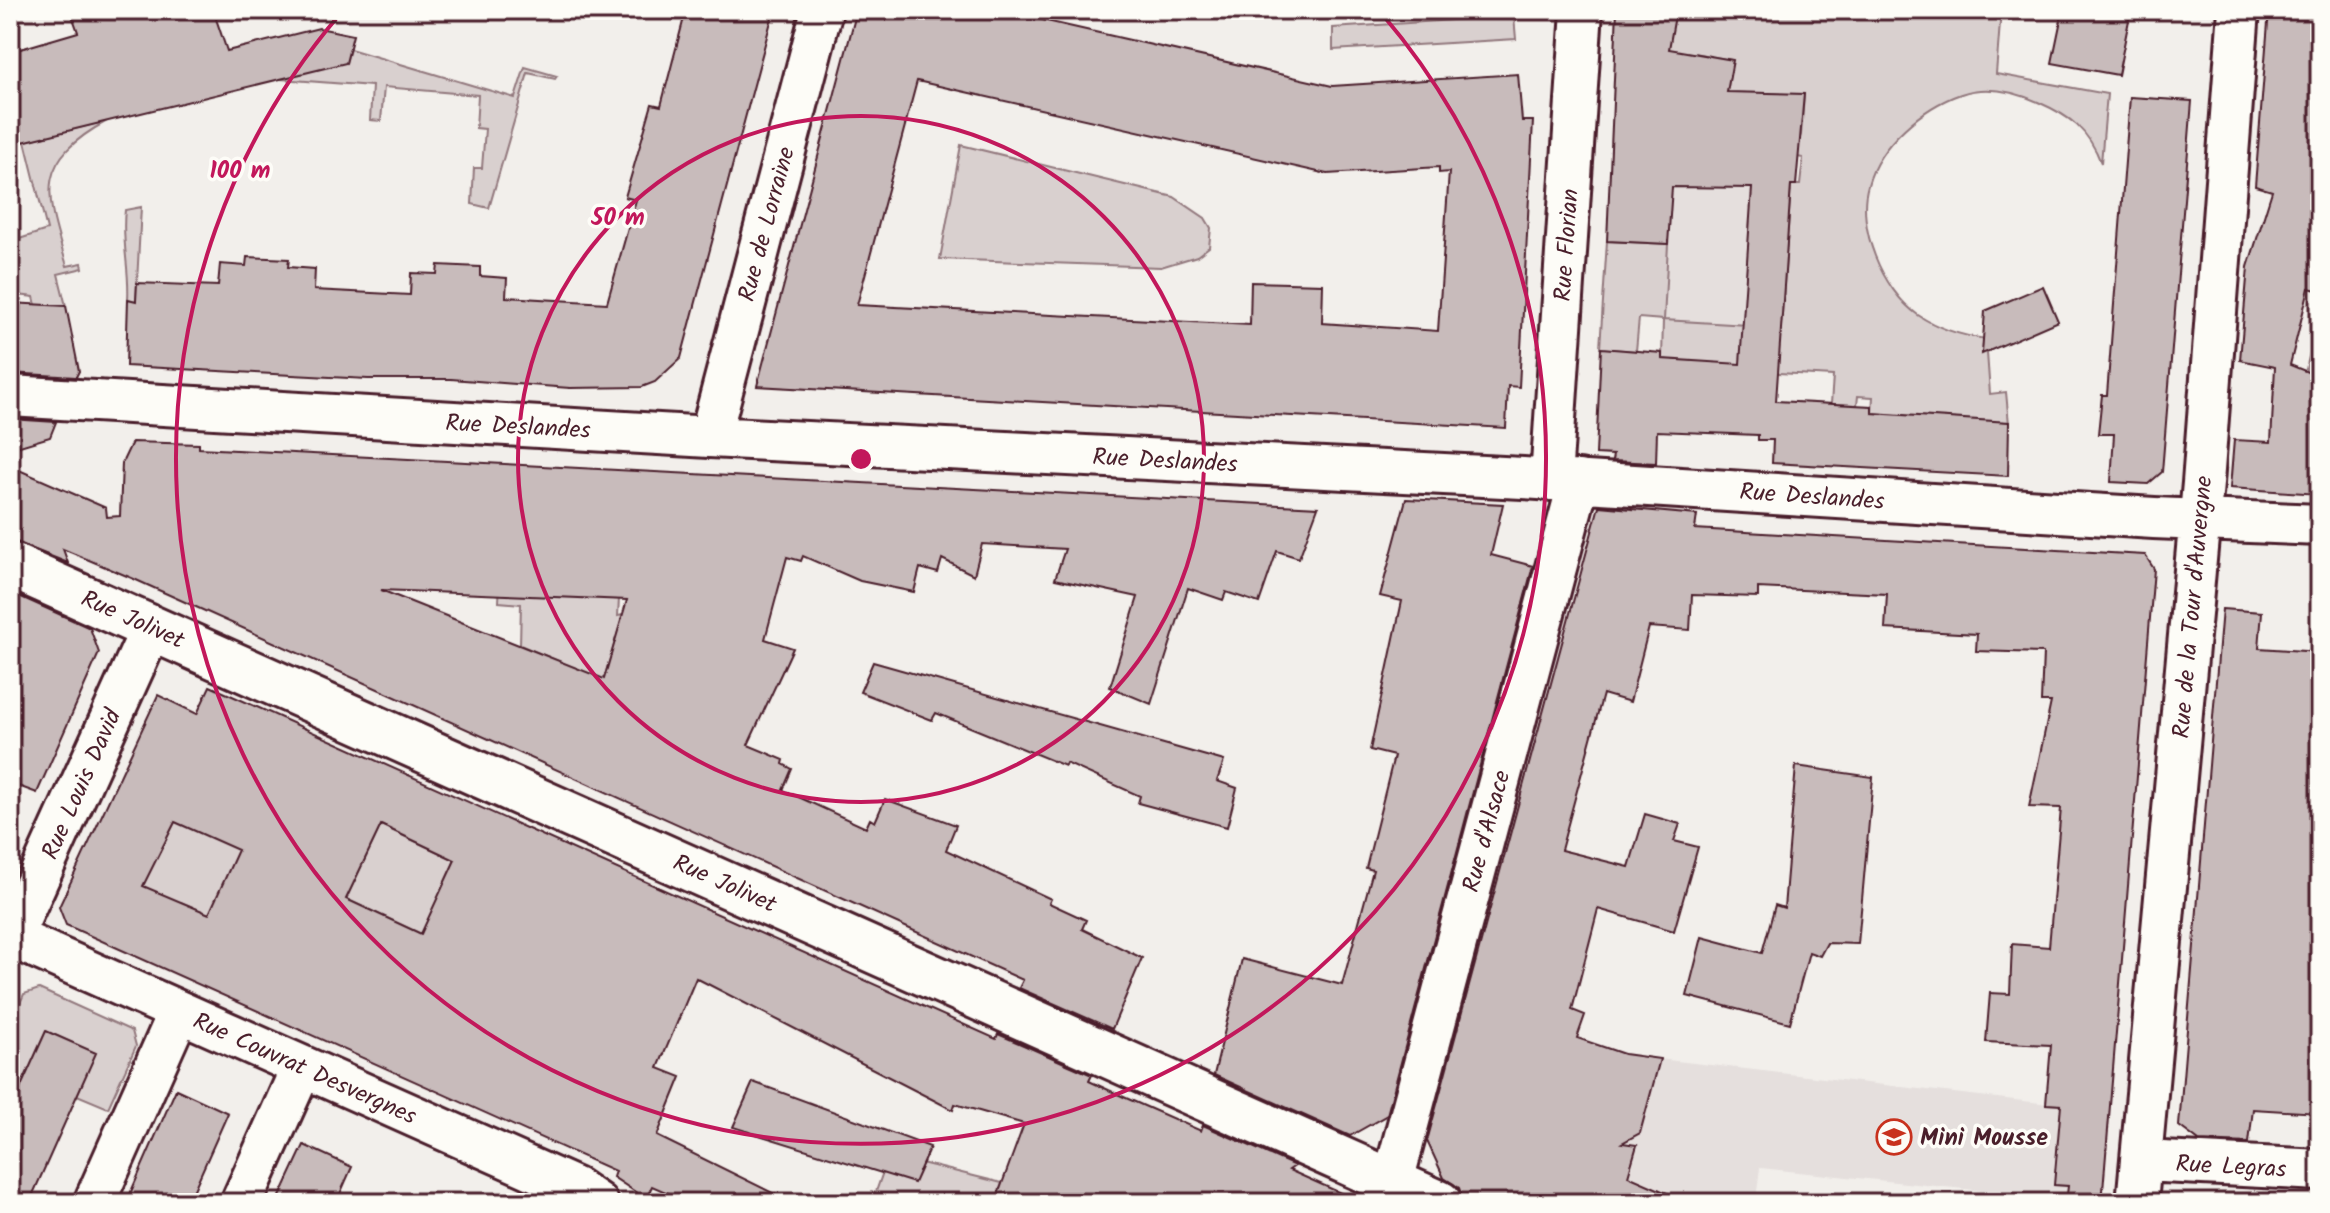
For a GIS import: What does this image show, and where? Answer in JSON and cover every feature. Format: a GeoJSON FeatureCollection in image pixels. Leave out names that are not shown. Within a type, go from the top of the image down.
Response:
{"type":"FeatureCollection","features":[{"type":"Feature","properties":{"kind":"street","name":"Rue de Lorraine"},"geometry":{"type":"LineString","coordinates":[[710,437],[822,10]]}},
{"type":"Feature","properties":{"kind":"street","name":"Rue Florian"},"geometry":{"type":"LineString","coordinates":[[1565,481],[1582,10]]}},
{"type":"Feature","properties":{"kind":"street","name":"Rue de la Tour d'Auvergne"},"geometry":{"type":"LineString","coordinates":[[2137,1203],[2199,519],[2239,10]]}},
{"type":"Feature","properties":{"kind":"street","name":"Rue Deslandes"},"geometry":{"type":"LineString","coordinates":[[10,396],[2320,525]]}},
{"type":"Feature","properties":{"kind":"street","name":"Rue d'Alsace"},"geometry":{"type":"LineString","coordinates":[[1393,1181],[1565,481]]}},
{"type":"Feature","properties":{"kind":"street","name":"Rue Jolivet"},"geometry":{"type":"LineString","coordinates":[[10,565],[1439,1203]]}},
{"type":"Feature","properties":{"kind":"street","name":"Rue Louis David"},"geometry":{"type":"LineString","coordinates":[[11,938],[152,627]]}},
{"type":"Feature","properties":{"kind":"street","name":"Rue Couvrat Desvergnes"},"geometry":{"type":"LineString","coordinates":[[11,938],[575,1188],[597,1203]]}},
{"type":"Feature","properties":{"kind":"street"},"geometry":{"type":"LineString","coordinates":[[94,1203],[179,1012]]}},
{"type":"Feature","properties":{"kind":"street"},"geometry":{"type":"LineString","coordinates":[[241,1203],[302,1067]]}},
{"type":"Feature","properties":{"kind":"street","name":"Rue Legras"},"geometry":{"type":"LineString","coordinates":[[2142,1161],[2320,1170]]}},
{"type":"Feature","properties":{"kind":"shaded area"},"geometry":{"type":"Polygon","coordinates":[[[1676,10],[2001,10],[1996,74],[2107,94],[2101,163],[2084,133],[2060,113],[2020,95],[1981,90],[1947,100],[1904,129],[1882,155],[1868,185],[1865,201],[1869,238],[1883,274],[1893,290],[1918,315],[1950,331],[1986,339],[1990,394],[2006,392],[2009,424],[1872,413],[1873,397],[1858,396],[1857,405],[1831,404],[1833,376],[1741,371],[1662,359],[1663,320],[1639,318],[1636,351],[1600,348],[1607,241],[1668,244],[1664,320],[1781,327],[1791,185],[1800,185],[1803,158],[1792,156],[1801,135],[1804,95],[1766,93],[1726,99],[1732,60],[1694,53],[1653,95],[1676,10]]]}},
{"type":"Feature","properties":{"kind":"shaded area"},"geometry":{"type":"Polygon","coordinates":[[[1514,16],[1516,39],[1333,50],[1333,28],[1514,16]]]}},
{"type":"Feature","properties":{"kind":"shaded area"},"geometry":{"type":"Polygon","coordinates":[[[350,49],[515,98],[525,67],[557,76],[555,79],[528,73],[489,208],[472,204],[474,168],[482,168],[485,129],[476,128],[478,95],[384,87],[381,121],[370,120],[372,86],[280,79],[327,58],[346,63],[350,49]]]}},
{"type":"Feature","properties":{"kind":"shaded area"},"geometry":{"type":"Polygon","coordinates":[[[1694,53],[1733,60],[1726,99],[1766,93],[1804,94],[1791,185],[1781,327],[1664,320],[1667,266],[1607,241],[1609,185],[1684,187],[1684,132],[1694,53]]]}},
{"type":"Feature","properties":{"kind":"shaded area"},"geometry":{"type":"Polygon","coordinates":[[[107,121],[66,151],[56,166],[51,182],[54,219],[67,266],[82,263],[83,268],[58,274],[66,306],[36,305],[34,297],[10,294],[10,242],[47,230],[25,141],[107,121]]]}},
{"type":"Feature","properties":{"kind":"shaded area"},"geometry":{"type":"Polygon","coordinates":[[[961,145],[1174,197],[1205,218],[1211,228],[1209,247],[1197,256],[1161,267],[940,259],[961,145]]]}},
{"type":"Feature","properties":{"kind":"shaded area"},"geometry":{"type":"Polygon","coordinates":[[[141,207],[136,301],[128,299],[124,221],[125,210],[141,207]]]}},
{"type":"Feature","properties":{"kind":"shaded area"},"geometry":{"type":"Polygon","coordinates":[[[2320,312],[2320,377],[2305,373],[2320,312]]]}},
{"type":"Feature","properties":{"kind":"shaded area"},"geometry":{"type":"Polygon","coordinates":[[[502,541],[622,544],[618,616],[623,615],[599,695],[568,665],[520,645],[521,604],[499,602],[502,541]]]}},
{"type":"Feature","properties":{"kind":"shaded area"},"geometry":{"type":"Polygon","coordinates":[[[275,784],[209,914],[181,902],[134,901],[175,822],[275,784]]]}},
{"type":"Feature","properties":{"kind":"shaded area"},"geometry":{"type":"Polygon","coordinates":[[[381,825],[455,860],[444,884],[456,950],[346,899],[381,825]]]}},
{"type":"Feature","properties":{"kind":"shaded area"},"geometry":{"type":"Polygon","coordinates":[[[39,989],[132,1031],[136,1046],[108,1108],[77,1095],[95,1053],[46,1031],[13,1104],[10,1103],[10,1026],[24,994],[39,989]]]}},
{"type":"Feature","properties":{"kind":"shaded area","name":"Mini Mousse"},"geometry":{"type":"Polygon","coordinates":[[[1624,1055],[2110,1111],[2102,1203],[1760,1168],[1756,1199],[1764,1203],[1689,1203],[1591,1159],[1624,1055]]]}},
{"type":"Feature","properties":{"kind":"shaded area"},"geometry":{"type":"Polygon","coordinates":[[[889,1155],[1002,1183],[995,1203],[872,1203],[889,1155]]]}},
{"type":"Feature","properties":{"kind":"building"},"geometry":{"type":"Polygon","coordinates":[[[94,10],[213,10],[227,51],[319,28],[353,35],[346,63],[10,145],[10,52],[78,32],[73,18],[94,10]]]}},
{"type":"Feature","properties":{"kind":"building"},"geometry":{"type":"Polygon","coordinates":[[[686,10],[774,10],[681,358],[655,382],[642,387],[570,388],[451,379],[368,379],[126,366],[128,299],[136,301],[137,283],[218,286],[220,264],[246,266],[247,257],[289,259],[288,267],[315,269],[314,290],[410,295],[411,273],[437,274],[438,265],[480,267],[480,276],[507,278],[506,297],[607,303],[636,200],[625,197],[652,104],[661,106],[686,10]]]}},
{"type":"Feature","properties":{"kind":"building"},"geometry":{"type":"Polygon","coordinates":[[[857,10],[998,10],[1332,86],[1518,74],[1522,121],[1533,121],[1519,387],[1508,386],[1506,428],[757,386],[857,10]],[[917,81],[857,305],[1250,325],[1251,282],[1323,284],[1322,323],[1438,331],[1449,172],[1439,173],[1439,167],[1327,174],[917,81]]]}},
{"type":"Feature","properties":{"kind":"building"},"geometry":{"type":"Polygon","coordinates":[[[1617,10],[1676,10],[1669,49],[1733,60],[1727,92],[1804,94],[1796,185],[1791,185],[1776,401],[1872,406],[1872,413],[2009,422],[2008,476],[1772,463],[1773,440],[1758,440],[1758,435],[1657,431],[1656,463],[1612,461],[1613,455],[1596,454],[1601,348],[1662,353],[1662,359],[1740,364],[1752,188],[1672,187],[1668,244],[1607,241],[1617,10]]]}},
{"type":"Feature","properties":{"kind":"building"},"geometry":{"type":"Polygon","coordinates":[[[2063,10],[2131,10],[2118,75],[2052,63],[2063,10]]]}},
{"type":"Feature","properties":{"kind":"building"},"geometry":{"type":"Polygon","coordinates":[[[2269,10],[2320,10],[2320,291],[2309,288],[2290,365],[2320,377],[2320,494],[2230,488],[2234,440],[2271,442],[2275,367],[2240,360],[2248,267],[2272,191],[2255,186],[2269,10]]]}},
{"type":"Feature","properties":{"kind":"building"},"geometry":{"type":"Polygon","coordinates":[[[2130,97],[2192,101],[2162,472],[2148,484],[2111,482],[2114,434],[2098,434],[2102,395],[2107,395],[2130,97]]]}},
{"type":"Feature","properties":{"kind":"building"},"geometry":{"type":"Polygon","coordinates":[[[2043,286],[2058,321],[1982,354],[1985,311],[2043,286]]]}},
{"type":"Feature","properties":{"kind":"building"},"geometry":{"type":"Polygon","coordinates":[[[10,303],[66,306],[79,371],[76,377],[10,373],[10,303]]]}},
{"type":"Feature","properties":{"kind":"building"},"geometry":{"type":"Polygon","coordinates":[[[10,419],[56,422],[50,437],[10,449],[10,419]]]}},
{"type":"Feature","properties":{"kind":"building"},"geometry":{"type":"Polygon","coordinates":[[[132,442],[199,444],[199,448],[1318,507],[1299,558],[1277,551],[1259,603],[1226,592],[1223,600],[1188,588],[1151,704],[1110,687],[1138,597],[1055,579],[1065,549],[982,544],[974,575],[942,559],[938,573],[920,568],[914,592],[860,581],[803,556],[801,561],[787,557],[765,639],[793,648],[748,745],[784,760],[783,764],[792,769],[783,790],[866,828],[870,819],[875,822],[885,799],[956,825],[946,850],[1051,899],[1049,903],[1086,920],[1082,929],[1142,958],[1112,1029],[1019,988],[1023,980],[134,579],[63,549],[68,563],[10,540],[10,466],[106,508],[107,517],[120,516],[122,463],[132,442]],[[381,590],[604,679],[627,600],[381,590]]]}},
{"type":"Feature","properties":{"kind":"building"},"geometry":{"type":"Polygon","coordinates":[[[1406,499],[1503,504],[1491,555],[1533,566],[1387,1115],[1350,1136],[1214,1075],[1242,959],[1342,985],[1373,870],[1366,868],[1394,756],[1370,750],[1402,601],[1380,596],[1406,499]]]}},
{"type":"Feature","properties":{"kind":"building"},"geometry":{"type":"Polygon","coordinates":[[[1599,506],[1697,515],[1695,529],[2145,555],[2154,569],[2102,1203],[2066,1203],[2068,1186],[2054,1185],[2061,1105],[2046,1104],[2051,1045],[1986,1042],[1990,993],[2010,994],[2012,944],[2049,947],[2061,808],[2029,807],[2051,702],[2041,702],[2043,653],[1976,651],[1977,634],[1885,629],[1887,594],[1758,588],[1758,597],[1692,595],[1690,630],[1649,627],[1630,702],[1603,694],[1561,850],[1629,867],[1645,814],[1680,824],[1674,841],[1698,847],[1674,931],[1598,909],[1572,1010],[1585,1015],[1577,1038],[1624,1054],[1660,1059],[1640,1133],[1622,1143],[1637,1145],[1628,1176],[1690,1203],[1464,1203],[1459,1188],[1444,1178],[1427,1141],[1599,506]]]}},
{"type":"Feature","properties":{"kind":"building"},"geometry":{"type":"Polygon","coordinates":[[[10,592],[90,628],[99,653],[37,793],[10,783],[10,592]]]}},
{"type":"Feature","properties":{"kind":"building"},"geometry":{"type":"Polygon","coordinates":[[[2222,609],[2262,612],[2259,648],[2320,652],[2320,1113],[2253,1109],[2249,1143],[2199,1141],[2179,1126],[2222,609]]]}},
{"type":"Feature","properties":{"kind":"building"},"geometry":{"type":"Polygon","coordinates":[[[873,662],[1224,761],[1217,781],[1237,788],[1227,827],[1138,803],[1140,796],[1066,763],[1065,766],[936,713],[932,720],[860,692],[873,662]]]}},
{"type":"Feature","properties":{"kind":"building"},"geometry":{"type":"Polygon","coordinates":[[[210,686],[996,1039],[998,1034],[1092,1075],[1089,1081],[1126,1098],[1201,1131],[1203,1125],[1295,1166],[1289,1170],[1363,1203],[995,1203],[1024,1124],[955,1104],[953,1110],[696,978],[658,1068],[681,1077],[657,1136],[793,1203],[691,1203],[652,1186],[646,1199],[613,1177],[615,1171],[66,925],[59,907],[158,695],[197,714],[210,686]],[[175,822],[143,886],[209,914],[238,850],[175,822]],[[381,825],[346,899],[421,934],[455,860],[381,825]]]}},
{"type":"Feature","properties":{"kind":"building"},"geometry":{"type":"Polygon","coordinates":[[[1796,766],[1873,777],[1858,944],[1827,943],[1820,956],[1809,952],[1790,1023],[1687,996],[1702,937],[1762,953],[1775,905],[1784,908],[1796,766]]]}},
{"type":"Feature","properties":{"kind":"building"},"geometry":{"type":"Polygon","coordinates":[[[46,1031],[96,1053],[29,1203],[10,1203],[10,1111],[46,1031]]]}},
{"type":"Feature","properties":{"kind":"building"},"geometry":{"type":"Polygon","coordinates":[[[753,1082],[930,1147],[914,1183],[733,1127],[753,1082]]]}},
{"type":"Feature","properties":{"kind":"building"},"geometry":{"type":"Polygon","coordinates":[[[176,1089],[228,1113],[188,1203],[126,1203],[176,1089]]]}},
{"type":"Feature","properties":{"kind":"building"},"geometry":{"type":"Polygon","coordinates":[[[304,1145],[352,1167],[336,1203],[277,1203],[304,1145]]]}},
{"type":"Feature","properties":{"kind":"place","name":"Mini Mousse"},"geometry":{"type":"Point","coordinates":[1894,1137]}}]}
